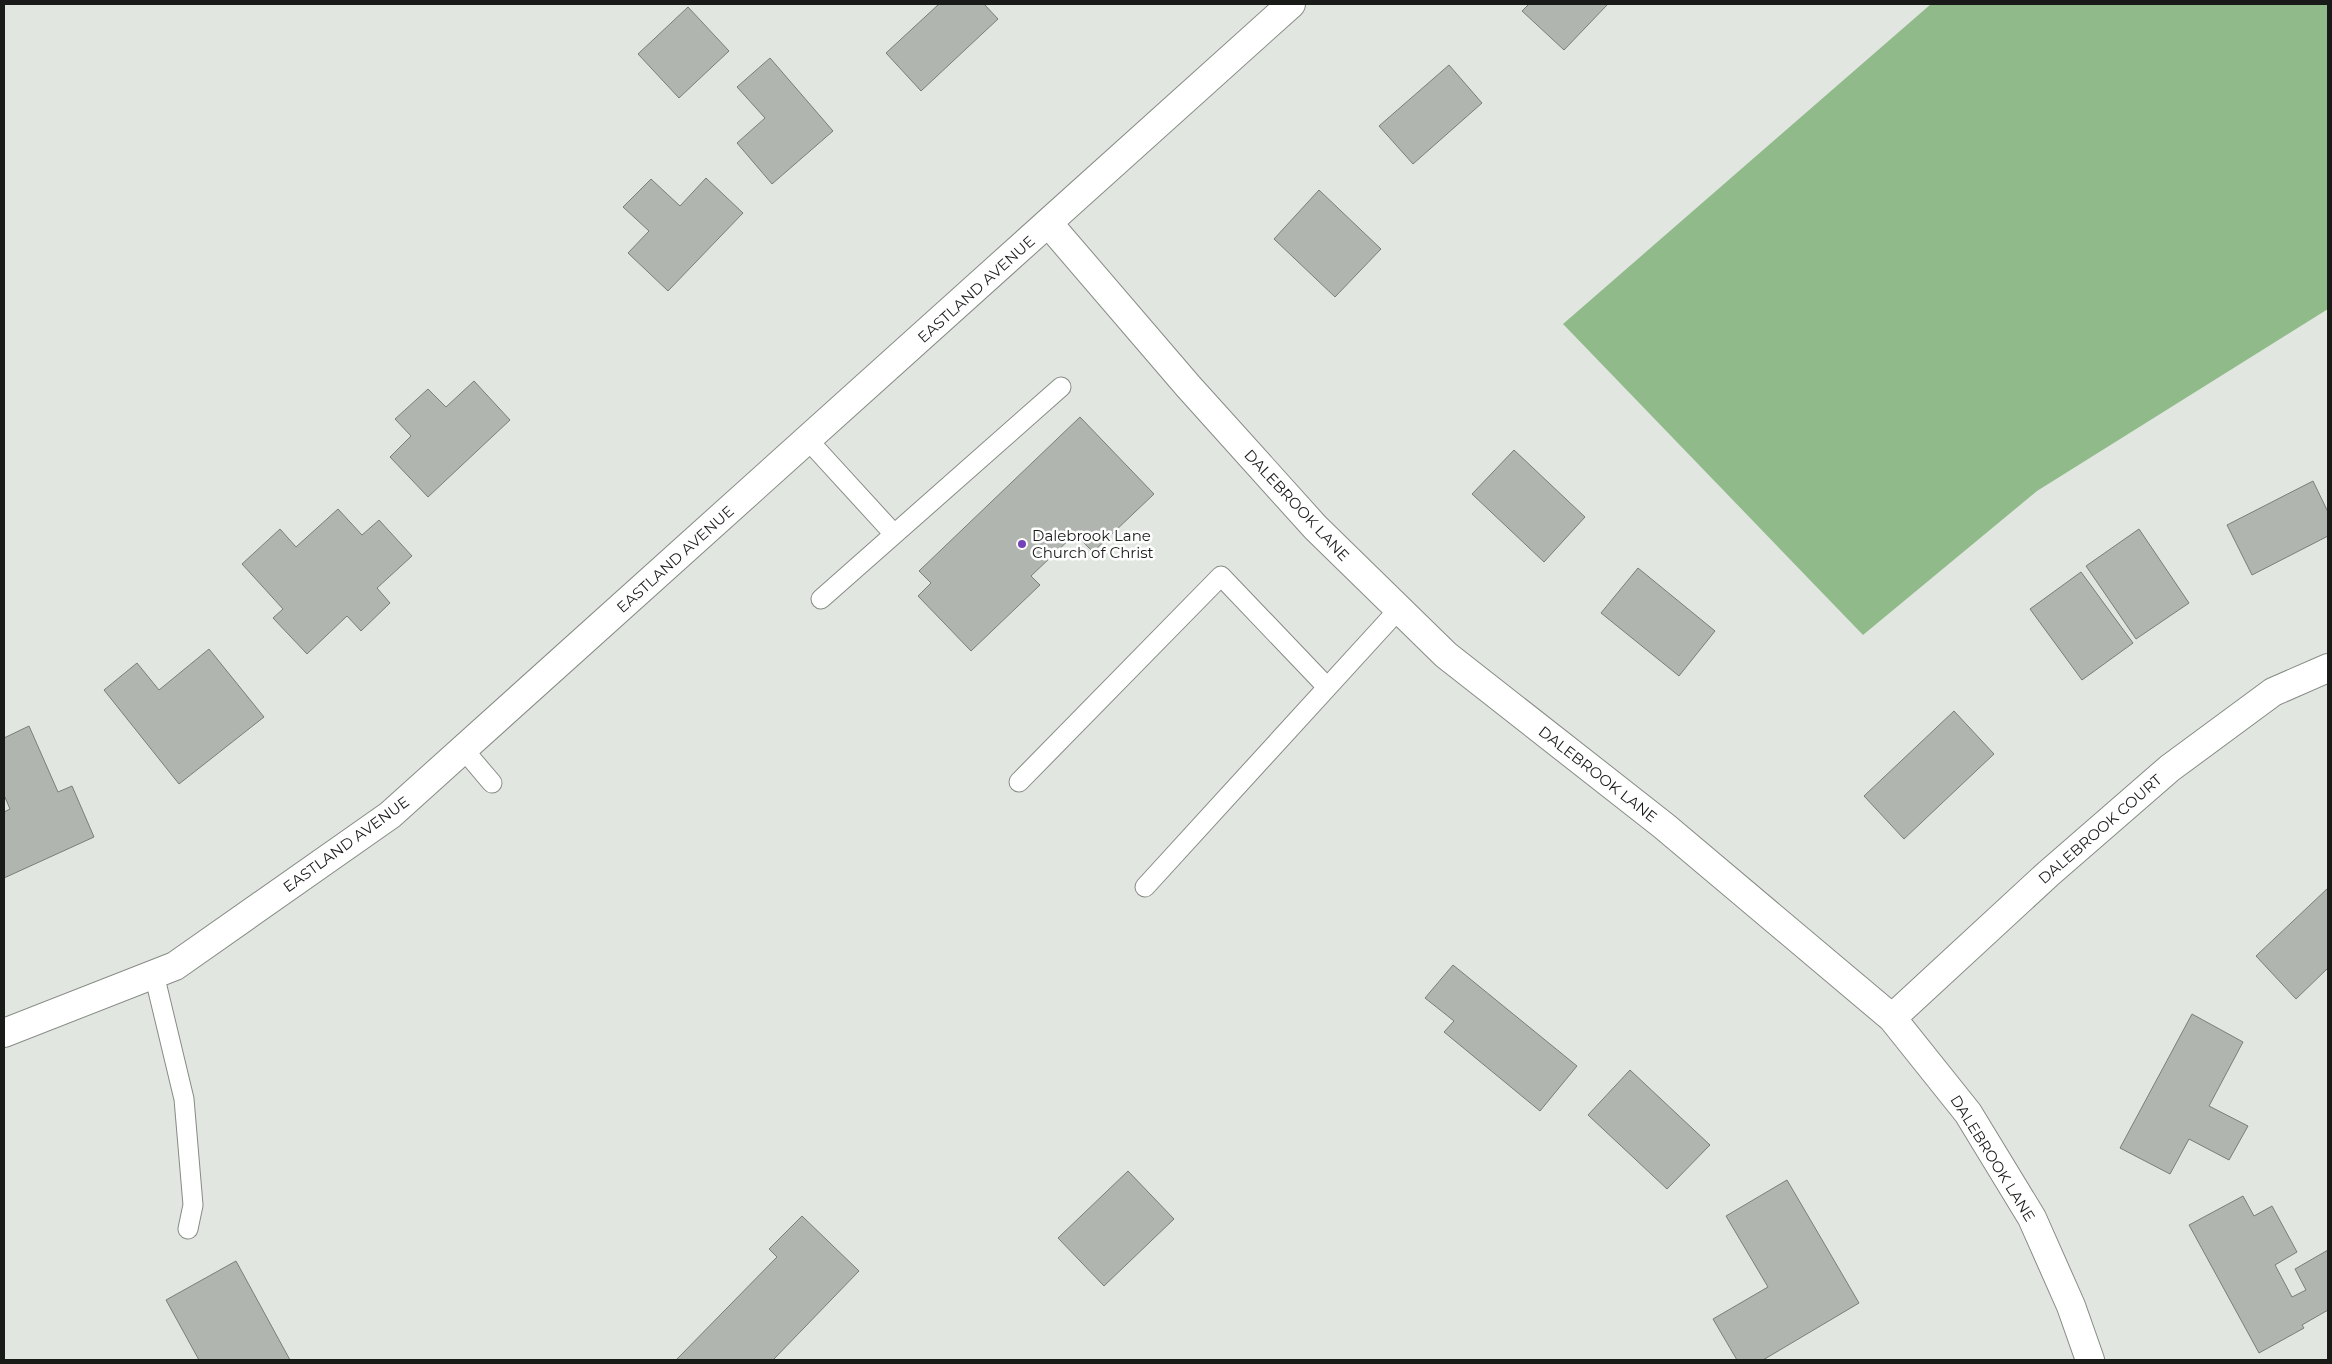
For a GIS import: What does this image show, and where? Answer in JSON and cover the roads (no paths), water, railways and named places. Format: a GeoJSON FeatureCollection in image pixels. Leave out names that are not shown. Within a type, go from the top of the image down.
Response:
{"type":"FeatureCollection","features":[{"type":"Feature","properties":{"kind":"street","name":"EASTLAND AVENUE"},"geometry":{"type":"LineString","coordinates":[[4,1033],[174,966],[390,815],[1049,224],[1291,4]]}},
{"type":"Feature","properties":{"kind":"street","name":"DALEBROOK LANE"},"geometry":{"type":"LineString","coordinates":[[1049,224],[1188,386],[1308,520],[1446,655],[1664,826],[1892,1018],[1968,1113],[2032,1218],[2071,1306],[2090,1360]]}},
{"type":"Feature","properties":{"kind":"street","name":"DALEBROOK COURT"},"geometry":{"type":"LineString","coordinates":[[1892,1018],[2048,874],[2170,768],[2273,692],[2328,668]]}},
{"type":"Feature","properties":{"kind":"lane"},"geometry":{"type":"LineString","coordinates":[[822,598],[1061,387]]}},
{"type":"Feature","properties":{"kind":"lane"},"geometry":{"type":"LineString","coordinates":[[808,440],[894,534]]}},
{"type":"Feature","properties":{"kind":"lane"},"geometry":{"type":"LineString","coordinates":[[1019,782],[1221,576],[1327,687]]}},
{"type":"Feature","properties":{"kind":"lane"},"geometry":{"type":"LineString","coordinates":[[1145,887],[1398,609]]}},
{"type":"Feature","properties":{"kind":"lane"},"geometry":{"type":"LineString","coordinates":[[464,750],[492,783]]}},
{"type":"Feature","properties":{"kind":"lane"},"geometry":{"type":"LineString","coordinates":[[154,974],[184,1099],[193,1205],[188,1229]]}},
{"type":"Feature","properties":{"kind":"place","name":"Dalebrook Lane Church of Christ"},"geometry":{"type":"Point","coordinates":[1022,544]}}]}
